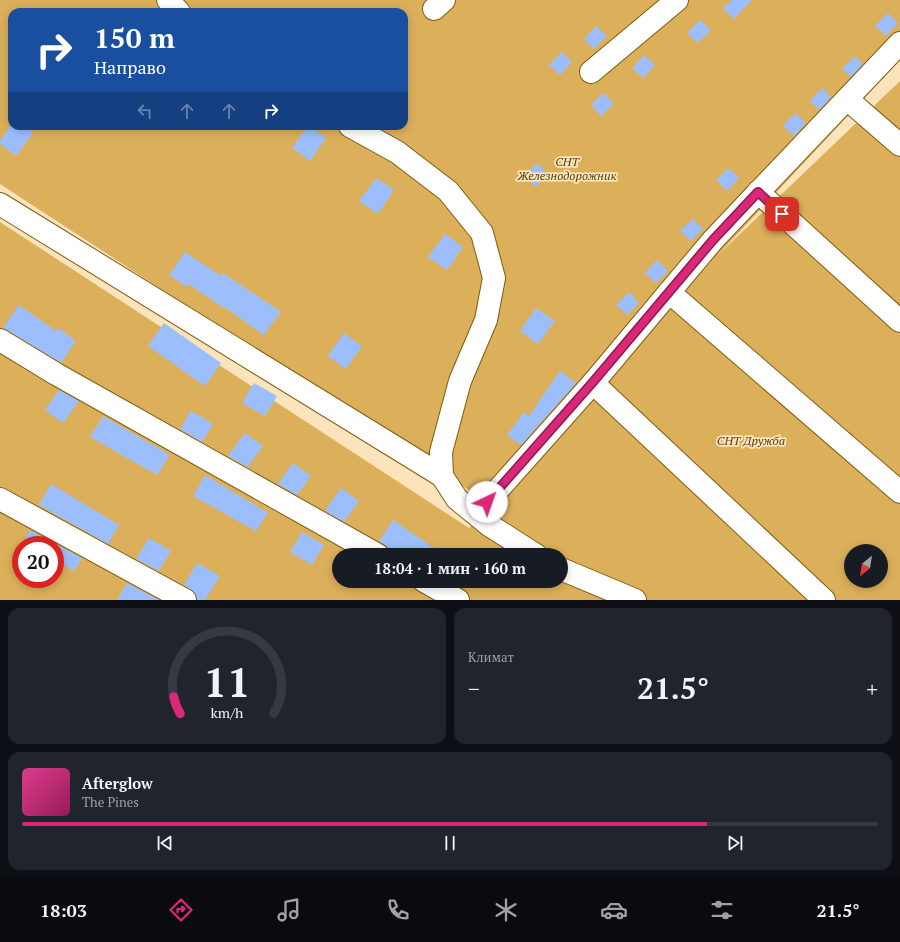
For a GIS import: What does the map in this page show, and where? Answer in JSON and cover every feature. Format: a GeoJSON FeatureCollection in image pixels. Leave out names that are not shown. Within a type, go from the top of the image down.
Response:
{"type":"FeatureCollection","features":[{"type":"Feature","properties":{"kind":"street"},"geometry":{"type":"LineString","coordinates":[[591,72],[677,0]]}},
{"type":"Feature","properties":{"kind":"street"},"geometry":{"type":"LineString","coordinates":[[489,525],[487,502],[593,382],[713,240],[900,43]]}},
{"type":"Feature","properties":{"kind":"street"},"geometry":{"type":"LineString","coordinates":[[847,99],[900,145]]}},
{"type":"Feature","properties":{"kind":"street"},"geometry":{"type":"LineString","coordinates":[[357,130],[397,152],[448,191],[482,233],[494,278],[486,320],[460,381],[441,452],[442,476]]}},
{"type":"Feature","properties":{"kind":"street"},"geometry":{"type":"LineString","coordinates":[[758,192],[900,321]]}},
{"type":"Feature","properties":{"kind":"street"},"geometry":{"type":"LineString","coordinates":[[0,204],[442,476],[457,499],[489,525],[525,548]]}},
{"type":"Feature","properties":{"kind":"street"},"geometry":{"type":"LineString","coordinates":[[669,292],[900,492]]}},
{"type":"Feature","properties":{"kind":"street"},"geometry":{"type":"LineString","coordinates":[[0,340],[56,374],[366,548]]}},
{"type":"Feature","properties":{"kind":"street"},"geometry":{"type":"LineString","coordinates":[[593,382],[824,600]]}},
{"type":"Feature","properties":{"kind":"street"},"geometry":{"type":"LineString","coordinates":[[0,499],[185,600]]}},
{"type":"Feature","properties":{"kind":"street"},"geometry":{"type":"LineString","coordinates":[[568,572],[635,600]]}},
{"type":"Feature","properties":{"kind":"street"},"geometry":{"type":"LineString","coordinates":[[437,588],[458,600]]}},
{"type":"Feature","properties":{"kind":"green space"},"geometry":{"type":"Polygon","coordinates":[[[0,0],[900,0],[900,60],[718,255],[900,81],[900,600],[0,600],[0,222],[469,528],[681,296],[487,502],[0,184],[0,0]]]}},
{"type":"Feature","properties":{"kind":"building"},"geometry":{"type":"Polygon","coordinates":[[[732,0],[752,0],[734,19],[723,8],[732,0]]]}},
{"type":"Feature","properties":{"kind":"building"},"geometry":{"type":"Polygon","coordinates":[[[888,13],[898,23],[886,36],[875,26],[888,13]]]}},
{"type":"Feature","properties":{"kind":"building"},"geometry":{"type":"Polygon","coordinates":[[[700,20],[711,30],[698,43],[687,33],[700,20]]]}},
{"type":"Feature","properties":{"kind":"building"},"geometry":{"type":"Polygon","coordinates":[[[596,26],[607,36],[594,49],[584,39],[596,26]]]}},
{"type":"Feature","properties":{"kind":"building"},"geometry":{"type":"Polygon","coordinates":[[[562,52],[572,62],[560,75],[549,65],[562,52]]]}},
{"type":"Feature","properties":{"kind":"building"},"geometry":{"type":"Polygon","coordinates":[[[644,55],[655,65],[643,78],[632,68],[644,55]]]}},
{"type":"Feature","properties":{"kind":"building"},"geometry":{"type":"Polygon","coordinates":[[[855,56],[863,64],[851,77],[842,69],[855,56]]]}},
{"type":"Feature","properties":{"kind":"building"},"geometry":{"type":"Polygon","coordinates":[[[822,88],[831,97],[819,110],[810,101],[822,88]]]}},
{"type":"Feature","properties":{"kind":"building"},"geometry":{"type":"Polygon","coordinates":[[[603,93],[614,103],[601,116],[591,105],[603,93]]]}},
{"type":"Feature","properties":{"kind":"building"},"geometry":{"type":"Polygon","coordinates":[[[795,113],[806,123],[794,136],[783,126],[795,113]]]}},
{"type":"Feature","properties":{"kind":"building"},"geometry":{"type":"Polygon","coordinates":[[[8,129],[29,130],[33,133],[16,156],[0,144],[0,141],[8,129]]]}},
{"type":"Feature","properties":{"kind":"building"},"geometry":{"type":"Polygon","coordinates":[[[305,130],[314,130],[326,138],[310,161],[292,148],[305,130]]]}},
{"type":"Feature","properties":{"kind":"building"},"geometry":{"type":"Polygon","coordinates":[[[537,163],[548,174],[536,187],[525,176],[537,163]]]}},
{"type":"Feature","properties":{"kind":"building"},"geometry":{"type":"Polygon","coordinates":[[[729,168],[739,178],[727,191],[716,180],[729,168]]]}},
{"type":"Feature","properties":{"kind":"building"},"geometry":{"type":"Polygon","coordinates":[[[376,178],[394,190],[378,214],[359,201],[376,178]]]}},
{"type":"Feature","properties":{"kind":"building"},"geometry":{"type":"Polygon","coordinates":[[[693,219],[703,229],[691,241],[680,231],[693,219]]]}},
{"type":"Feature","properties":{"kind":"building"},"geometry":{"type":"Polygon","coordinates":[[[445,234],[463,247],[447,270],[428,257],[445,234]]]}},
{"type":"Feature","properties":{"kind":"building"},"geometry":{"type":"Polygon","coordinates":[[[185,252],[221,276],[223,273],[281,312],[264,335],[189,284],[187,287],[169,275],[185,252]]]}},
{"type":"Feature","properties":{"kind":"building"},"geometry":{"type":"Polygon","coordinates":[[[657,260],[668,271],[656,283],[645,273],[657,260]]]}},
{"type":"Feature","properties":{"kind":"building"},"geometry":{"type":"Polygon","coordinates":[[[629,292],[639,303],[627,315],[616,305],[629,292]]]}},
{"type":"Feature","properties":{"kind":"building"},"geometry":{"type":"Polygon","coordinates":[[[19,305],[56,331],[58,328],[76,341],[61,363],[3,328],[19,305]]]}},
{"type":"Feature","properties":{"kind":"building"},"geometry":{"type":"Polygon","coordinates":[[[536,308],[555,321],[538,344],[520,331],[536,308]]]}},
{"type":"Feature","properties":{"kind":"building"},"geometry":{"type":"Polygon","coordinates":[[[164,323],[221,363],[205,386],[148,346],[164,323]]]}},
{"type":"Feature","properties":{"kind":"building"},"geometry":{"type":"Polygon","coordinates":[[[344,333],[362,346],[346,369],[328,356],[344,333]]]}},
{"type":"Feature","properties":{"kind":"building"},"geometry":{"type":"Polygon","coordinates":[[[560,371],[576,383],[521,445],[507,435],[524,412],[529,416],[560,371]]]}},
{"type":"Feature","properties":{"kind":"building"},"geometry":{"type":"Polygon","coordinates":[[[254,383],[277,396],[265,416],[242,403],[254,383]]]}},
{"type":"Feature","properties":{"kind":"building"},"geometry":{"type":"Polygon","coordinates":[[[59,390],[79,401],[63,423],[45,410],[59,390]]]}},
{"type":"Feature","properties":{"kind":"building"},"geometry":{"type":"Polygon","coordinates":[[[191,411],[213,424],[202,442],[180,429],[191,411]]]}},
{"type":"Feature","properties":{"kind":"building"},"geometry":{"type":"Polygon","coordinates":[[[103,416],[170,455],[157,475],[90,437],[103,416]]]}},
{"type":"Feature","properties":{"kind":"building"},"geometry":{"type":"Polygon","coordinates":[[[245,433],[263,446],[248,467],[228,456],[245,433]]]}},
{"type":"Feature","properties":{"kind":"building"},"geometry":{"type":"Polygon","coordinates":[[[293,463],[311,476],[297,495],[278,484],[293,463]]]}},
{"type":"Feature","properties":{"kind":"building"},"geometry":{"type":"Polygon","coordinates":[[[205,475],[268,513],[256,531],[193,496],[205,475]]]}},
{"type":"Feature","properties":{"kind":"building"},"geometry":{"type":"Polygon","coordinates":[[[51,484],[119,525],[108,544],[39,505],[51,484]]]}},
{"type":"Feature","properties":{"kind":"building"},"geometry":{"type":"Polygon","coordinates":[[[341,488],[359,501],[344,522],[325,511],[341,488]]]}},
{"type":"Feature","properties":{"kind":"building"},"geometry":{"type":"Polygon","coordinates":[[[393,520],[434,548],[388,548],[379,541],[393,520]]]}},
{"type":"Feature","properties":{"kind":"building"},"geometry":{"type":"Polygon","coordinates":[[[30,530],[41,536],[26,536],[30,530]]]}},
{"type":"Feature","properties":{"kind":"building"},"geometry":{"type":"Polygon","coordinates":[[[302,532],[324,545],[312,565],[290,552],[302,532]]]}},
{"type":"Feature","properties":{"kind":"building"},"geometry":{"type":"Polygon","coordinates":[[[149,538],[171,551],[159,571],[136,559],[149,538]]]}},
{"type":"Feature","properties":{"kind":"building"},"geometry":{"type":"Polygon","coordinates":[[[64,548],[82,558],[74,571],[64,565],[64,548]]]}},
{"type":"Feature","properties":{"kind":"building"},"geometry":{"type":"Polygon","coordinates":[[[197,563],[220,576],[205,600],[197,600],[195,593],[184,585],[197,563]]]}},
{"type":"Feature","properties":{"kind":"building"},"geometry":{"type":"Polygon","coordinates":[[[127,583],[159,600],[117,600],[127,583]]]}},
{"type":"Feature","properties":{"kind":"route"},"geometry":{"type":"LineString","coordinates":[[487,502],[593,382],[713,240],[758,192],[782,214]]}},
{"type":"Feature","properties":{"kind":"park label","name":"СНТ Железнодорожник"},"geometry":{"type":"Point","coordinates":[567,169]}},
{"type":"Feature","properties":{"kind":"park label","name":"СНТ Дружба"},"geometry":{"type":"Point","coordinates":[751,441]}}]}
